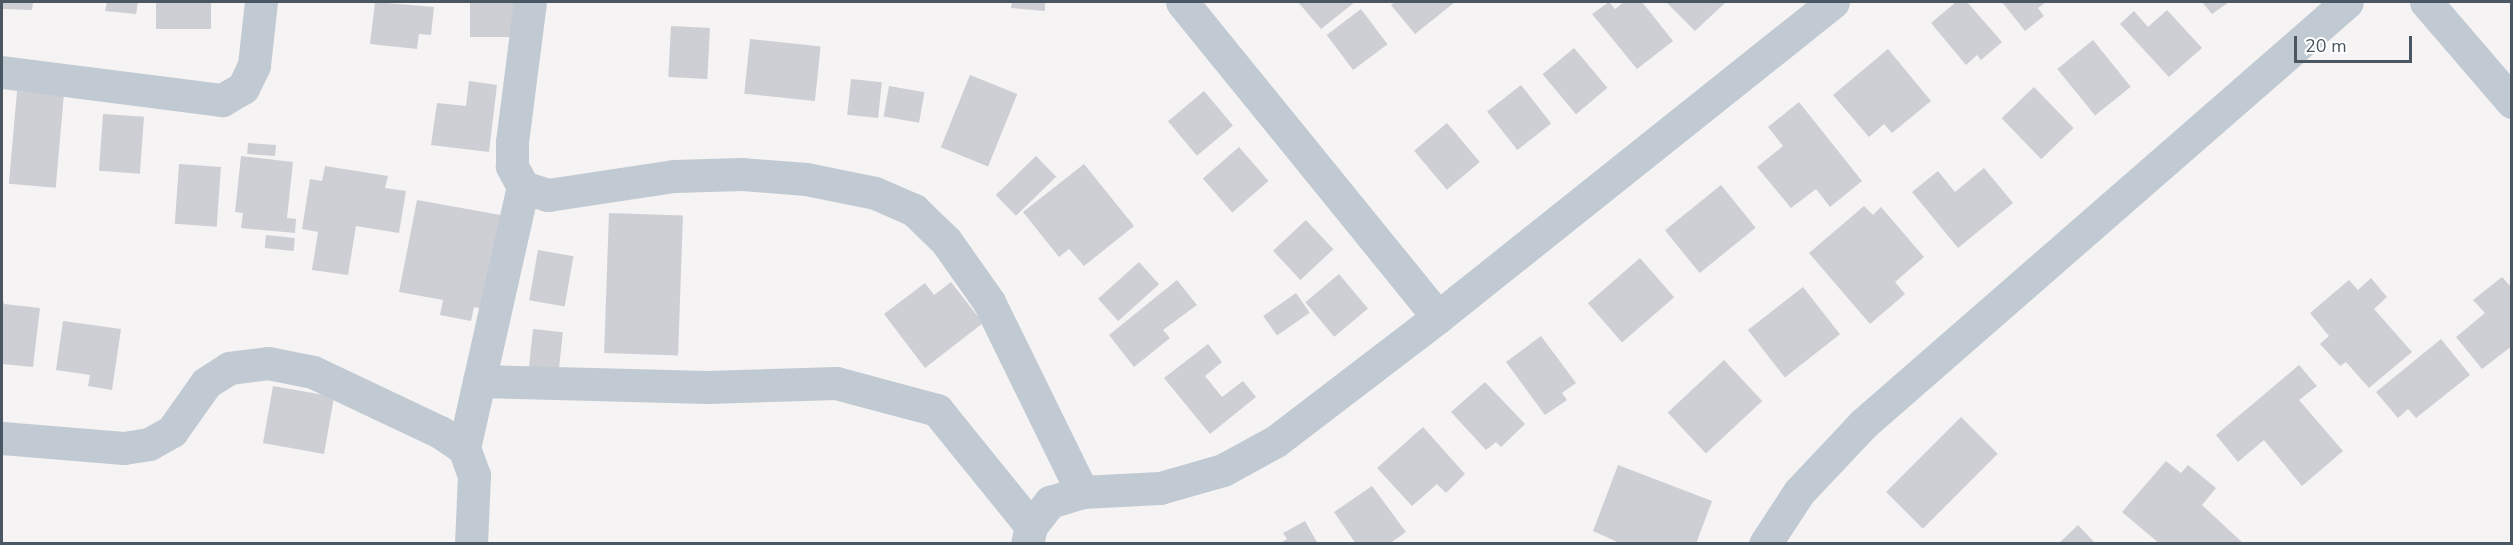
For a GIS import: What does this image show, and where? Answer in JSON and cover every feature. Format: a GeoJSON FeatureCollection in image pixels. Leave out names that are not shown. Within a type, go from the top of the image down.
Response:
{"type":"FeatureCollection","features":[{"type":"Feature","properties":{"kind":"street"},"geometry":{"type":"LineString","coordinates":[[2,72],[222,100],[243,88],[254,65],[261,2]]}},
{"type":"Feature","properties":{"kind":"street"},"geometry":{"type":"LineString","coordinates":[[471,543],[474,475],[464,448],[523,187],[512,166],[512,142],[530,2]]}},
{"type":"Feature","properties":{"kind":"street"},"geometry":{"type":"LineString","coordinates":[[479,381],[707,387],[836,383],[937,410],[1029,535],[1050,502],[1082,492],[1160,488],[1222,470],[1275,441],[1438,317],[1833,2]]}},
{"type":"Feature","properties":{"kind":"street"},"geometry":{"type":"LineString","coordinates":[[1764,543],[1799,492],[1863,424],[2348,2]]}},
{"type":"Feature","properties":{"kind":"street"},"geometry":{"type":"LineString","coordinates":[[2426,2],[2511,102]]}},
{"type":"Feature","properties":{"kind":"street"},"geometry":{"type":"LineString","coordinates":[[1187,3],[1438,317]]}},
{"type":"Feature","properties":{"kind":"street"},"geometry":{"type":"LineString","coordinates":[[523,187],[548,195],[674,176],[742,174],[829,184],[874,193],[914,210],[946,241],[989,303],[1082,492]]}},
{"type":"Feature","properties":{"kind":"street"},"geometry":{"type":"LineString","coordinates":[[2,438],[124,448],[149,444],[172,431],[206,384],[229,368],[268,363],[313,372],[440,432],[464,448]]}},
{"type":"Feature","properties":{"kind":"building"},"geometry":{"type":"Polygon","coordinates":[[[2,2],[33,2],[32,10],[2,9],[2,2]]]}},
{"type":"Feature","properties":{"kind":"building"},"geometry":{"type":"Polygon","coordinates":[[[107,2],[138,2],[136,14],[105,11],[107,2]]]}},
{"type":"Feature","properties":{"kind":"building"},"geometry":{"type":"Polygon","coordinates":[[[156,2],[211,2],[211,29],[156,29],[156,2]]]}},
{"type":"Feature","properties":{"kind":"building"},"geometry":{"type":"Polygon","coordinates":[[[375,2],[434,7],[431,35],[419,34],[417,49],[370,44],[375,2]]]}},
{"type":"Feature","properties":{"kind":"building"},"geometry":{"type":"Polygon","coordinates":[[[470,2],[516,2],[516,37],[470,37],[470,2]]]}},
{"type":"Feature","properties":{"kind":"building"},"geometry":{"type":"Polygon","coordinates":[[[1012,2],[1045,2],[1045,11],[1011,8],[1012,2]]]}},
{"type":"Feature","properties":{"kind":"building"},"geometry":{"type":"Polygon","coordinates":[[[1298,2],[1355,2],[1321,29],[1298,2]]]}},
{"type":"Feature","properties":{"kind":"building"},"geometry":{"type":"Polygon","coordinates":[[[1395,2],[1455,2],[1415,34],[1391,5],[1395,2]]]}},
{"type":"Feature","properties":{"kind":"building"},"geometry":{"type":"Polygon","coordinates":[[[1609,2],[1615,9],[1624,2],[1642,2],[1673,41],[1637,69],[1592,14],[1609,2]]]}},
{"type":"Feature","properties":{"kind":"building"},"geometry":{"type":"Polygon","coordinates":[[[1666,2],[1726,2],[1695,31],[1666,2]]]}},
{"type":"Feature","properties":{"kind":"building"},"geometry":{"type":"Polygon","coordinates":[[[1956,2],[1967,2],[2002,42],[1981,60],[1977,55],[1966,65],[1931,23],[1956,2]]]}},
{"type":"Feature","properties":{"kind":"building"},"geometry":{"type":"Polygon","coordinates":[[[2002,2],[2046,2],[2038,8],[2044,16],[2025,31],[2002,2]]]}},
{"type":"Feature","properties":{"kind":"building"},"geometry":{"type":"Polygon","coordinates":[[[2202,2],[2229,2],[2212,14],[2202,2]]]}},
{"type":"Feature","properties":{"kind":"building"},"geometry":{"type":"Polygon","coordinates":[[[1361,9],[1387,44],[1353,70],[1327,35],[1361,9]]]}},
{"type":"Feature","properties":{"kind":"building"},"geometry":{"type":"Polygon","coordinates":[[[2167,10],[2202,48],[2169,77],[2120,24],[2134,11],[2148,27],[2167,10]]]}},
{"type":"Feature","properties":{"kind":"building"},"geometry":{"type":"Polygon","coordinates":[[[671,26],[710,28],[707,79],[668,77],[671,26]]]}},
{"type":"Feature","properties":{"kind":"building"},"geometry":{"type":"Polygon","coordinates":[[[750,39],[821,46],[815,101],[744,94],[750,39]]]}},
{"type":"Feature","properties":{"kind":"building"},"geometry":{"type":"Polygon","coordinates":[[[2093,40],[2131,87],[2095,116],[2057,69],[2093,40]]]}},
{"type":"Feature","properties":{"kind":"building"},"geometry":{"type":"Polygon","coordinates":[[[1574,48],[1607,88],[1576,114],[1543,74],[1574,48]]]}},
{"type":"Feature","properties":{"kind":"building"},"geometry":{"type":"Polygon","coordinates":[[[1888,49],[1931,101],[1892,133],[1884,124],[1869,137],[1833,95],[1888,49]]]}},
{"type":"Feature","properties":{"kind":"building"},"geometry":{"type":"Polygon","coordinates":[[[970,75],[1017,94],[988,166],[941,147],[970,75]]]}},
{"type":"Feature","properties":{"kind":"building"},"geometry":{"type":"Polygon","coordinates":[[[851,79],[882,82],[878,118],[847,115],[851,79]]]}},
{"type":"Feature","properties":{"kind":"building"},"geometry":{"type":"Polygon","coordinates":[[[469,81],[497,85],[489,152],[431,145],[437,103],[466,106],[469,81]]]}},
{"type":"Feature","properties":{"kind":"building"},"geometry":{"type":"Polygon","coordinates":[[[1521,85],[1551,124],[1517,150],[1487,111],[1521,85]]]}},
{"type":"Feature","properties":{"kind":"building"},"geometry":{"type":"Polygon","coordinates":[[[889,86],[924,92],[919,123],[884,117],[889,86]]]}},
{"type":"Feature","properties":{"kind":"building"},"geometry":{"type":"Polygon","coordinates":[[[2034,87],[2074,128],[2041,159],[2002,118],[2034,87]]]}},
{"type":"Feature","properties":{"kind":"building"},"geometry":{"type":"Polygon","coordinates":[[[17,91],[64,95],[56,188],[9,184],[17,91]]]}},
{"type":"Feature","properties":{"kind":"building"},"geometry":{"type":"Polygon","coordinates":[[[1204,91],[1233,125],[1197,156],[1168,121],[1204,91]]]}},
{"type":"Feature","properties":{"kind":"building"},"geometry":{"type":"Polygon","coordinates":[[[1799,102],[1862,181],[1830,207],[1816,189],[1791,208],[1757,167],[1783,146],[1768,127],[1799,102]]]}},
{"type":"Feature","properties":{"kind":"building"},"geometry":{"type":"Polygon","coordinates":[[[103,114],[144,117],[140,174],[99,171],[103,114]]]}},
{"type":"Feature","properties":{"kind":"building"},"geometry":{"type":"Polygon","coordinates":[[[1447,123],[1480,162],[1447,190],[1414,151],[1447,123]]]}},
{"type":"Feature","properties":{"kind":"building"},"geometry":{"type":"Polygon","coordinates":[[[248,143],[276,145],[275,156],[247,154],[248,143]]]}},
{"type":"Feature","properties":{"kind":"building"},"geometry":{"type":"Polygon","coordinates":[[[1239,147],[1269,181],[1232,212],[1203,178],[1239,147]]]}},
{"type":"Feature","properties":{"kind":"building"},"geometry":{"type":"Polygon","coordinates":[[[241,156],[293,162],[287,218],[296,219],[295,233],[241,228],[243,213],[235,212],[241,156]]]}},
{"type":"Feature","properties":{"kind":"building"},"geometry":{"type":"Polygon","coordinates":[[[1036,156],[1056,177],[1016,216],[996,195],[1036,156]]]}},
{"type":"Feature","properties":{"kind":"building"},"geometry":{"type":"Polygon","coordinates":[[[179,164],[221,167],[217,227],[175,224],[179,164]]]}},
{"type":"Feature","properties":{"kind":"building"},"geometry":{"type":"Polygon","coordinates":[[[1084,164],[1134,226],[1084,266],[1069,249],[1059,257],[1023,212],[1084,164]]]}},
{"type":"Feature","properties":{"kind":"building"},"geometry":{"type":"Polygon","coordinates":[[[325,166],[388,176],[385,188],[406,191],[399,233],[356,226],[348,275],[312,270],[318,232],[302,229],[310,179],[322,181],[325,166]]]}},
{"type":"Feature","properties":{"kind":"building"},"geometry":{"type":"Polygon","coordinates":[[[1984,168],[2013,203],[1958,248],[1912,192],[1938,171],[1955,192],[1984,168]]]}},
{"type":"Feature","properties":{"kind":"building"},"geometry":{"type":"Polygon","coordinates":[[[1721,185],[1756,228],[1700,273],[1665,230],[1721,185]]]}},
{"type":"Feature","properties":{"kind":"building"},"geometry":{"type":"Polygon","coordinates":[[[417,200],[506,216],[488,310],[474,307],[471,321],[440,315],[443,300],[399,292],[417,200]]]}},
{"type":"Feature","properties":{"kind":"building"},"geometry":{"type":"Polygon","coordinates":[[[1864,206],[1873,215],[1881,207],[1924,257],[1895,282],[1905,294],[1870,324],[1809,253],[1864,206]]]}},
{"type":"Feature","properties":{"kind":"building"},"geometry":{"type":"Polygon","coordinates":[[[609,213],[683,216],[678,355],[604,353],[609,213]]]}},
{"type":"Feature","properties":{"kind":"building"},"geometry":{"type":"Polygon","coordinates":[[[1306,220],[1333,249],[1300,280],[1273,251],[1306,220]]]}},
{"type":"Feature","properties":{"kind":"building"},"geometry":{"type":"Polygon","coordinates":[[[266,235],[295,238],[293,251],[265,248],[266,235]]]}},
{"type":"Feature","properties":{"kind":"building"},"geometry":{"type":"Polygon","coordinates":[[[538,250],[573,256],[565,306],[529,300],[538,250]]]}},
{"type":"Feature","properties":{"kind":"building"},"geometry":{"type":"Polygon","coordinates":[[[1640,258],[1674,297],[1622,343],[1588,303],[1640,258]]]}},
{"type":"Feature","properties":{"kind":"building"},"geometry":{"type":"Polygon","coordinates":[[[1139,262],[1159,284],[1118,321],[1098,299],[1139,262]]]}},
{"type":"Feature","properties":{"kind":"building"},"geometry":{"type":"Polygon","coordinates":[[[1339,274],[1368,308],[1334,337],[1305,302],[1339,274]]]}},
{"type":"Feature","properties":{"kind":"building"},"geometry":{"type":"Polygon","coordinates":[[[2502,277],[2512,288],[2512,346],[2482,369],[2456,337],[2485,313],[2473,300],[2502,277]]]}},
{"type":"Feature","properties":{"kind":"building"},"geometry":{"type":"Polygon","coordinates":[[[2371,278],[2387,297],[2374,309],[2412,352],[2369,388],[2346,362],[2340,366],[2320,344],[2329,336],[2310,313],[2349,280],[2358,290],[2371,278]]]}},
{"type":"Feature","properties":{"kind":"building"},"geometry":{"type":"Polygon","coordinates":[[[1177,280],[1197,305],[1163,330],[1170,338],[1134,367],[1109,335],[1177,280]]]}},
{"type":"Feature","properties":{"kind":"building"},"geometry":{"type":"Polygon","coordinates":[[[951,282],[983,323],[925,368],[884,314],[925,283],[934,295],[951,282]]]}},
{"type":"Feature","properties":{"kind":"building"},"geometry":{"type":"Polygon","coordinates":[[[1803,287],[1840,334],[1785,377],[1748,330],[1803,287]]]}},
{"type":"Feature","properties":{"kind":"building"},"geometry":{"type":"Polygon","coordinates":[[[1296,293],[1310,313],[1277,336],[1263,316],[1296,293]]]}},
{"type":"Feature","properties":{"kind":"building"},"geometry":{"type":"Polygon","coordinates":[[[2,296],[4,304],[40,308],[33,367],[2,364],[2,296]]]}},
{"type":"Feature","properties":{"kind":"building"},"geometry":{"type":"Polygon","coordinates":[[[63,321],[121,329],[112,390],[88,386],[90,375],[56,370],[63,321]]]}},
{"type":"Feature","properties":{"kind":"building"},"geometry":{"type":"Polygon","coordinates":[[[533,329],[563,332],[559,370],[529,367],[533,329]]]}},
{"type":"Feature","properties":{"kind":"building"},"geometry":{"type":"Polygon","coordinates":[[[1541,336],[1576,383],[1562,393],[1567,400],[1545,415],[1506,362],[1541,336]]]}},
{"type":"Feature","properties":{"kind":"building"},"geometry":{"type":"Polygon","coordinates":[[[2441,339],[2470,375],[2416,418],[2408,409],[2398,418],[2376,392],[2441,339]]]}},
{"type":"Feature","properties":{"kind":"building"},"geometry":{"type":"Polygon","coordinates":[[[1208,344],[1222,362],[1205,376],[1222,397],[1243,381],[1256,397],[1210,434],[1164,378],[1208,344]]]}},
{"type":"Feature","properties":{"kind":"building"},"geometry":{"type":"Polygon","coordinates":[[[1724,360],[1762,401],[1706,453],[1668,413],[1724,360]]]}},
{"type":"Feature","properties":{"kind":"building"},"geometry":{"type":"Polygon","coordinates":[[[2299,365],[2317,386],[2299,400],[2343,451],[2302,486],[2264,440],[2238,462],[2216,435],[2299,365]]]}},
{"type":"Feature","properties":{"kind":"building"},"geometry":{"type":"Polygon","coordinates":[[[1485,382],[1525,424],[1501,447],[1496,442],[1486,450],[1451,412],[1485,382]]]}},
{"type":"Feature","properties":{"kind":"building"},"geometry":{"type":"Polygon","coordinates":[[[273,386],[334,397],[324,454],[263,443],[273,386]]]}},
{"type":"Feature","properties":{"kind":"building"},"geometry":{"type":"Polygon","coordinates":[[[1961,417],[1998,454],[1923,529],[1886,492],[1961,417]]]}},
{"type":"Feature","properties":{"kind":"building"},"geometry":{"type":"Polygon","coordinates":[[[1423,427],[1465,474],[1446,493],[1437,484],[1412,506],[1377,468],[1423,427]]]}},
{"type":"Feature","properties":{"kind":"building"},"geometry":{"type":"Polygon","coordinates":[[[2166,461],[2181,473],[2188,465],[2216,488],[2202,505],[2244,544],[2160,544],[2122,512],[2166,461]]]}},
{"type":"Feature","properties":{"kind":"building"},"geometry":{"type":"Polygon","coordinates":[[[1618,465],[1712,501],[1696,544],[1622,544],[1593,531],[1618,465]]]}},
{"type":"Feature","properties":{"kind":"building"},"geometry":{"type":"Polygon","coordinates":[[[1372,486],[1406,532],[1389,544],[1356,544],[1334,512],[1372,486]]]}},
{"type":"Feature","properties":{"kind":"building"},"geometry":{"type":"Polygon","coordinates":[[[1305,521],[1318,544],[1279,544],[1287,539],[1283,533],[1305,521]]]}},
{"type":"Feature","properties":{"kind":"building"},"geometry":{"type":"Polygon","coordinates":[[[2078,525],[2096,544],[2058,544],[2078,525]]]}}]}
